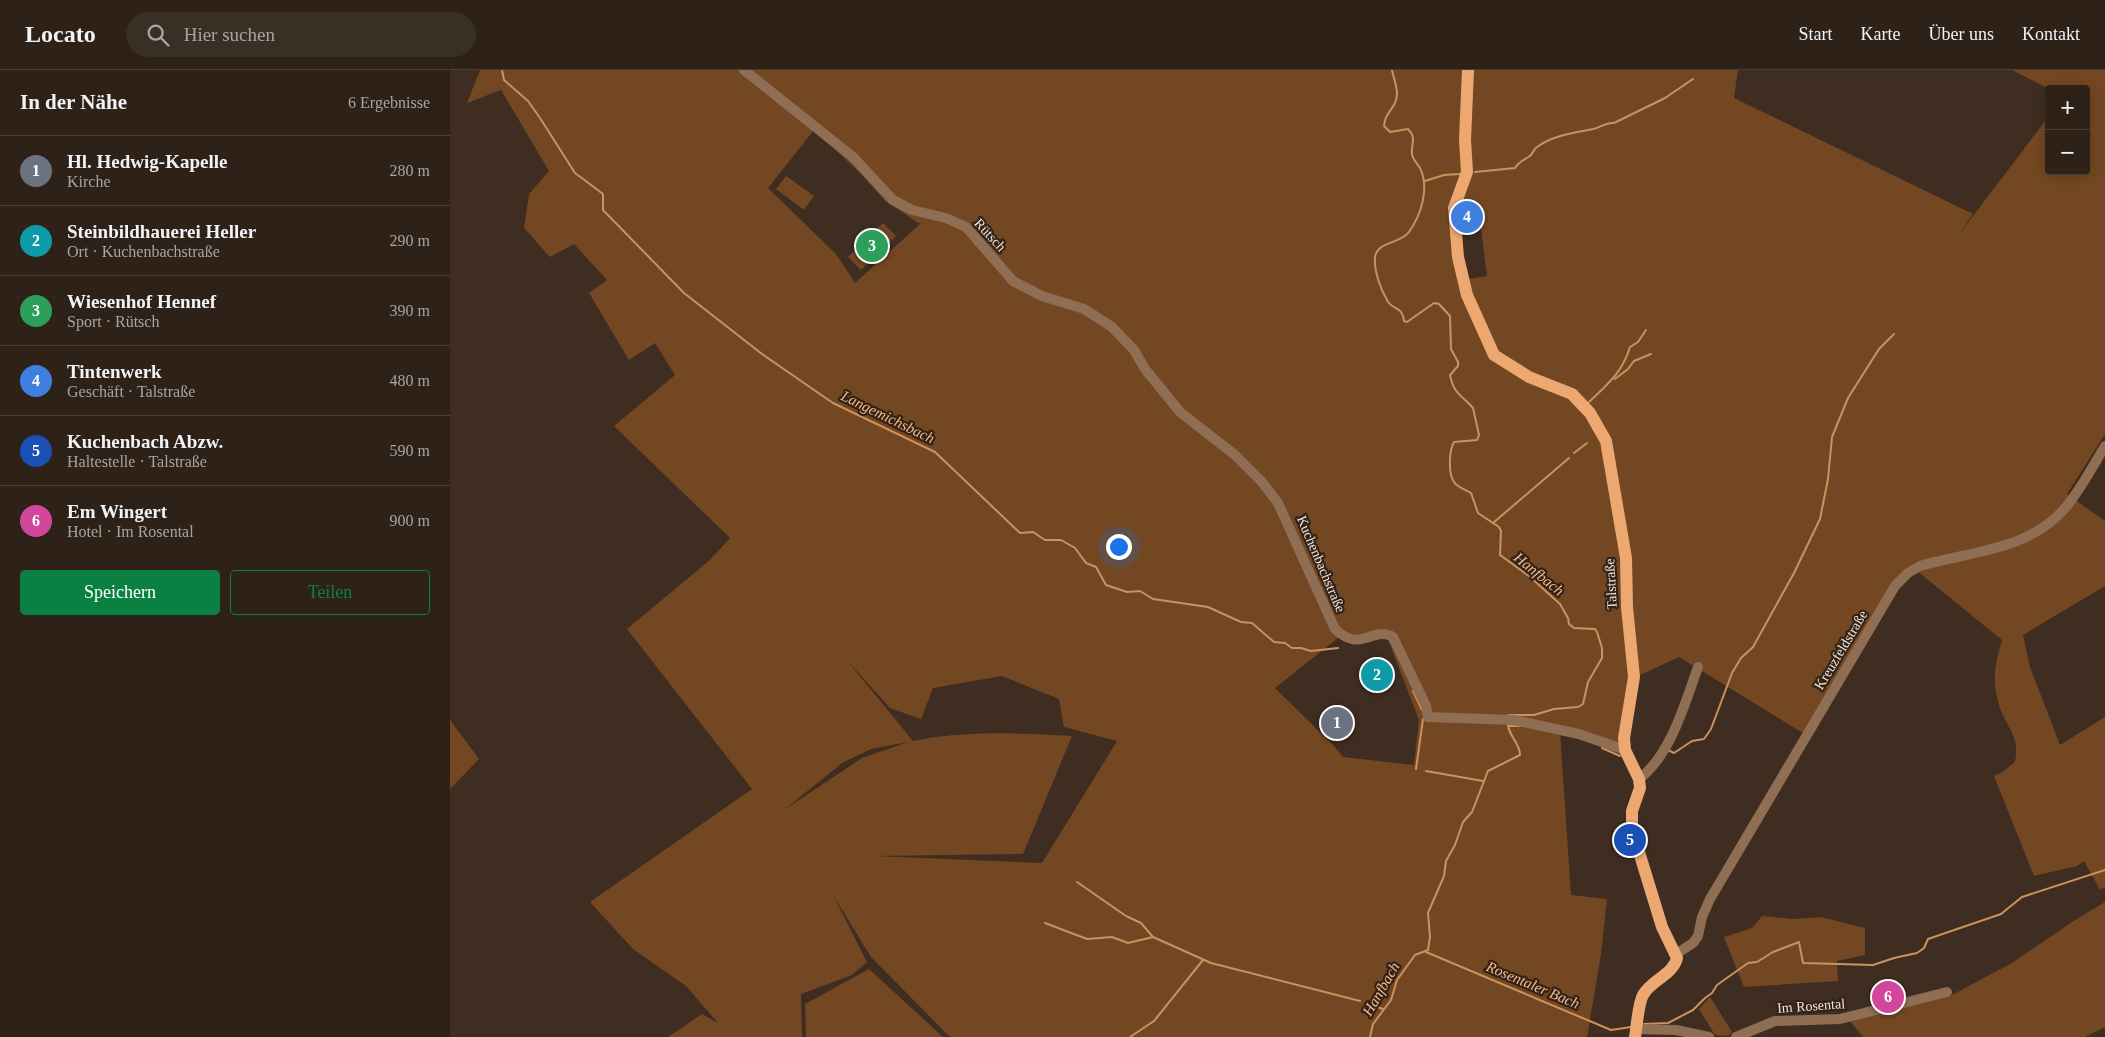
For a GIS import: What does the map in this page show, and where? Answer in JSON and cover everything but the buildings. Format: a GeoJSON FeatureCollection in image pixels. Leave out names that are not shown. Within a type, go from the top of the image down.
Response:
{"type":"FeatureCollection","features":[{"type":"Feature","properties":{"kind":"main road","name":"Talstraße"},"geometry":{"type":"LineString","coordinates":[[1468,70],[1465,140],[1467,172],[1454,208],[1458,257],[1467,295],[1494,355],[1529,377],[1572,394],[1590,413],[1606,441],[1626,558],[1627,607],[1634,677],[1624,738],[1625,750],[1638,779]]}},
{"type":"Feature","properties":{"kind":"main road"},"geometry":{"type":"LineString","coordinates":[[1636,1033],[1642,995],[1652,984],[1673,968],[1676,962],[1676,954],[1662,927],[1632,829],[1632,811],[1640,788],[1638,779]]}},
{"type":"Feature","properties":{"kind":"street","name":"Rütsch"},"geometry":{"type":"LineString","coordinates":[[744,70],[853,157],[893,200],[912,210],[946,218],[966,227],[1014,281],[1042,296],[1084,309],[1112,327],[1134,350],[1145,369],[1180,412],[1203,431]]}},
{"type":"Feature","properties":{"kind":"street","name":"Kuchenbachstraße"},"geometry":{"type":"LineString","coordinates":[[1203,431],[1235,456],[1262,482],[1278,504],[1335,629],[1342,636],[1350,640],[1361,640],[1382,634],[1393,637],[1426,706],[1428,716],[1514,720],[1579,734],[1625,750]]}},
{"type":"Feature","properties":{"kind":"street","name":"Kreuzfeldstraße"},"geometry":{"type":"LineString","coordinates":[[1676,954],[1693,944],[1698,936],[1702,917],[1710,899],[1895,586],[1908,573],[1920,566],[2010,545],[2047,526],[2066,507],[2105,446]]}},
{"type":"Feature","properties":{"kind":"street"},"geometry":{"type":"LineString","coordinates":[[1638,779],[1650,771],[1675,729],[1698,667]]}},
{"type":"Feature","properties":{"kind":"street","name":"Im Rosental"},"geometry":{"type":"LineString","coordinates":[[1736,1037],[1775,1021],[1840,1020],[1948,992]]}},
{"type":"Feature","properties":{"kind":"street"},"geometry":{"type":"LineString","coordinates":[[1636,1033],[1676,1030],[1709,1037]]}},
{"type":"Feature","properties":{"kind":"shaded area"},"geometry":{"type":"Polygon","coordinates":[[[480,70],[1738,70],[1734,98],[1973,214],[1957,237],[2045,121],[2045,175],[2090,175],[2090,85],[2045,85],[2045,87],[2012,70],[2105,70],[2105,434],[2067,494],[2105,521],[2105,586],[2023,635],[2030,667],[2060,745],[2105,717],[2105,887],[2100,890],[2084,861],[2077,866],[2034,876],[1994,776],[2015,762],[2016,753],[2015,739],[2003,716],[1997,699],[1995,673],[2002,640],[1917,571],[1901,584],[1811,738],[1679,657],[1636,677],[1628,747],[1560,731],[1571,895],[1607,899],[1601,954],[1587,1037],[950,1037],[871,957],[833,895],[867,962],[852,975],[801,994],[802,1037],[668,1037],[702,1014],[718,1023],[686,986],[633,949],[590,902],[752,789],[627,629],[710,560],[730,538],[614,426],[675,375],[655,343],[629,360],[589,293],[607,280],[574,244],[550,257],[524,228],[529,194],[549,171],[501,90],[467,103],[480,70]],[[814,130],[768,188],[836,254],[855,283],[920,224],[885,201],[860,173],[814,130]],[[1459,202],[1456,208],[1467,279],[1487,276],[1478,206],[1459,202]],[[1384,629],[1364,635],[1343,634],[1275,688],[1343,757],[1414,765],[1419,720],[1384,629]],[[845,658],[913,741],[952,735],[992,733],[1072,736],[1023,854],[874,856],[1042,863],[1117,741],[1064,727],[1059,699],[1002,676],[933,688],[921,719],[890,708],[845,658]],[[908,742],[871,749],[842,763],[784,810],[862,758],[908,742]]]}},
{"type":"Feature","properties":{"kind":"shaded area"},"geometry":{"type":"Polygon","coordinates":[[[786,176],[814,196],[804,210],[776,189],[786,176]]]}},
{"type":"Feature","properties":{"kind":"shaded area"},"geometry":{"type":"Polygon","coordinates":[[[883,223],[896,236],[861,270],[848,257],[883,223]]]}},
{"type":"Feature","properties":{"kind":"shaded area"},"geometry":{"type":"Polygon","coordinates":[[[450,720],[479,759],[450,789],[450,720]]]}},
{"type":"Feature","properties":{"kind":"shaded area"},"geometry":{"type":"Polygon","coordinates":[[[2105,902],[2105,1027],[2085,1037],[1863,1037],[1849,1020],[1950,996],[2012,963],[2105,902]]]}},
{"type":"Feature","properties":{"kind":"shaded area"},"geometry":{"type":"Polygon","coordinates":[[[1762,916],[1794,919],[1821,917],[1865,928],[1865,955],[1837,961],[1838,981],[1744,987],[1724,937],[1752,928],[1762,916]]]}},
{"type":"Feature","properties":{"kind":"shaded area"},"geometry":{"type":"Polygon","coordinates":[[[869,969],[943,1037],[806,1037],[805,1004],[869,969]]]}},
{"type":"Feature","properties":{"kind":"shaded area"},"geometry":{"type":"Polygon","coordinates":[[[1710,997],[1732,1032],[1728,1036],[1715,1035],[1699,1009],[1710,997]]]}},
{"type":"Feature","properties":{"kind":"waterway","name":"Langemichsbach"},"geometry":{"type":"LineString","coordinates":[[502,70],[504,80],[528,101],[575,173],[603,194],[603,210],[684,293],[762,354],[833,403],[935,452],[1020,533],[1033,532],[1045,540],[1061,540],[1075,548],[1086,563],[1096,567],[1106,585],[1127,592],[1140,591],[1153,599],[1208,607],[1241,622],[1252,623],[1274,642],[1285,643],[1292,648],[1311,651],[1338,648]]}},
{"type":"Feature","properties":{"kind":"waterway","name":"Hanfbach"},"geometry":{"type":"LineString","coordinates":[[1392,70],[1397,91],[1396,99],[1384,126],[1390,132],[1408,129],[1411,132],[1413,138],[1412,156],[1421,170],[1424,194],[1417,218],[1409,232],[1400,239],[1384,245],[1376,252],[1377,275],[1388,302],[1402,313],[1404,321],[1407,322],[1434,303],[1439,304],[1450,316],[1451,349],[1458,362],[1458,366],[1450,375],[1456,391],[1473,408],[1479,435],[1477,440],[1454,442],[1450,462],[1452,478],[1457,485],[1471,493],[1478,513],[1499,527],[1501,531],[1500,555],[1529,576],[1560,604],[1568,618],[1569,624],[1574,628],[1595,629],[1602,648],[1602,658],[1588,682],[1583,704],[1578,707],[1554,709],[1534,715],[1509,715]]}},
{"type":"Feature","properties":{"kind":"waterway"},"geometry":{"type":"LineString","coordinates":[[1475,172],[1515,168],[1543,143],[1564,135],[1614,123],[1665,98],[1693,79]]}},
{"type":"Feature","properties":{"kind":"waterway"},"geometry":{"type":"LineString","coordinates":[[1425,181],[1444,175],[1460,174]]}},
{"type":"Feature","properties":{"kind":"waterway"},"geometry":{"type":"LineString","coordinates":[[1589,402],[1614,378],[1623,364],[1630,347],[1638,342],[1646,330]]}},
{"type":"Feature","properties":{"kind":"waterway"},"geometry":{"type":"LineString","coordinates":[[1668,750],[1674,753],[1692,741],[1704,739],[1711,729],[1732,673],[1741,658],[1753,647],[1794,573],[1820,519],[1828,479],[1832,437],[1848,398],[1879,349],[1894,334]]}},
{"type":"Feature","properties":{"kind":"waterway"},"geometry":{"type":"LineString","coordinates":[[1615,379],[1628,369],[1634,361],[1651,354]]}},
{"type":"Feature","properties":{"kind":"waterway"},"geometry":{"type":"LineString","coordinates":[[1574,453],[1587,443]]}},
{"type":"Feature","properties":{"kind":"waterway"},"geometry":{"type":"LineString","coordinates":[[1493,523],[1569,458]]}},
{"type":"Feature","properties":{"kind":"waterway","name":"Langemichsbach"},"geometry":{"type":"LineString","coordinates":[[1413,691],[1422,710]]}},
{"type":"Feature","properties":{"kind":"waterway","name":"Langemichsbach"},"geometry":{"type":"LineString","coordinates":[[1416,769],[1423,719]]}},
{"type":"Feature","properties":{"kind":"waterway","name":"Hanfbach"},"geometry":{"type":"LineString","coordinates":[[1370,1037],[1373,1024],[1391,1000],[1397,980],[1415,955],[1428,950],[1430,937],[1428,913],[1444,876],[1446,861],[1455,845],[1463,822],[1472,812],[1488,771],[1520,755],[1518,746],[1509,731],[1508,722]]}},
{"type":"Feature","properties":{"kind":"waterway"},"geometry":{"type":"LineString","coordinates":[[1508,726],[1521,726]]}},
{"type":"Feature","properties":{"kind":"waterway"},"geometry":{"type":"LineString","coordinates":[[1602,748],[1620,756]]}},
{"type":"Feature","properties":{"kind":"waterway","name":"Langemichsbach"},"geometry":{"type":"LineString","coordinates":[[1426,771],[1483,781]]}},
{"type":"Feature","properties":{"kind":"waterway","name":"Rosentaler Bach"},"geometry":{"type":"LineString","coordinates":[[1644,1024],[1668,1023],[1693,1010],[1712,993],[1717,985],[1748,963],[1757,962],[1773,952],[1799,942],[1803,963],[1873,965],[1917,953],[1924,948],[1928,939],[2001,914],[2022,897],[2105,870]]}},
{"type":"Feature","properties":{"kind":"waterway"},"geometry":{"type":"LineString","coordinates":[[1077,882],[1126,916],[1141,923],[1153,937]]}},
{"type":"Feature","properties":{"kind":"waterway"},"geometry":{"type":"LineString","coordinates":[[1045,923],[1087,939],[1112,937],[1128,943],[1153,937],[1211,963],[1360,1001]]}},
{"type":"Feature","properties":{"kind":"waterway","name":"Rosentaler Bach"},"geometry":{"type":"LineString","coordinates":[[1426,952],[1611,1030],[1631,1027]]}},
{"type":"Feature","properties":{"kind":"waterway"},"geometry":{"type":"LineString","coordinates":[[1130,1037],[1154,1021],[1203,960]]}},
{"type":"Feature","properties":{"kind":"waterway"},"geometry":{"type":"LineString","coordinates":[[1369,1004],[1383,1009]]}},
{"type":"Feature","properties":{"kind":"place","name":"Tintenwerk"},"geometry":{"type":"Point","coordinates":[1467,217]}},
{"type":"Feature","properties":{"kind":"place","name":"Wiesenhof Hennef"},"geometry":{"type":"Point","coordinates":[872,246]}},
{"type":"Feature","properties":{"kind":"place","name":"Steinbildhauerei Heller"},"geometry":{"type":"Point","coordinates":[1377,675]}},
{"type":"Feature","properties":{"kind":"place","name":"Hl. Hedwig-Kapelle"},"geometry":{"type":"Point","coordinates":[1337,723]}},
{"type":"Feature","properties":{"kind":"place","name":"Kuchenbach Abzw."},"geometry":{"type":"Point","coordinates":[1630,840]}},
{"type":"Feature","properties":{"kind":"place","name":"Em Wingert"},"geometry":{"type":"Point","coordinates":[1888,997]}}]}
